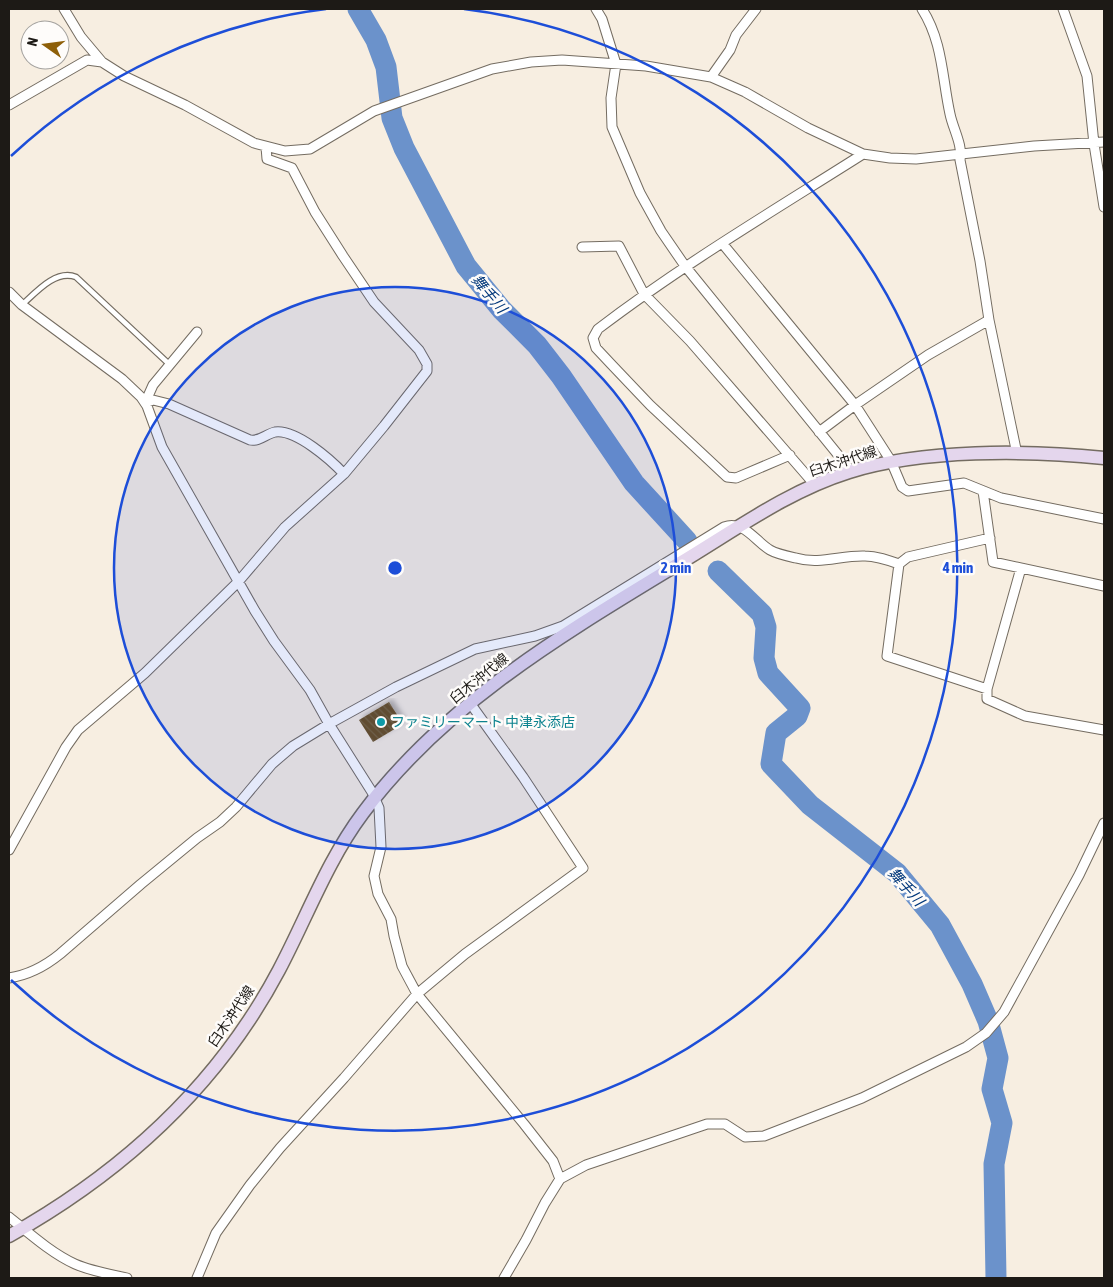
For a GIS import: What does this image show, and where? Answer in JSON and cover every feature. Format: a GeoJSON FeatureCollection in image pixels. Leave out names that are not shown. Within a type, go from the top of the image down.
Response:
{"type":"FeatureCollection","features":[{"type":"Feature","properties":{"kind":"main road","name":"臼木沖代線"},"geometry":{"type":"LineString","coordinates":[[9,1236],[91,1184],[131,1153],[180,1107],[222,1058],[253,1014],[278,971],[342,843],[374,798],[413,756],[470,703],[526,660],[739,526],[815,485],[852,472],[891,461],[984,453],[1079,455],[1104,458]]}},
{"type":"Feature","properties":{"kind":"street"},"geometry":{"type":"LineString","coordinates":[[64,9],[81,37],[102,62],[124,76],[185,105],[254,143],[285,151],[310,149],[374,111],[492,69],[531,62],[562,60],[646,66],[711,76],[745,92],[808,128],[862,154],[916,159],[1034,146],[1104,142]]}},
{"type":"Feature","properties":{"kind":"street"},"geometry":{"type":"LineString","coordinates":[[596,9],[602,19],[616,64],[611,98],[612,127],[640,193],[661,231],[685,266],[852,472]]}},
{"type":"Feature","properties":{"kind":"street"},"geometry":{"type":"LineString","coordinates":[[711,76],[730,50],[736,36],[756,9]]}},
{"type":"Feature","properties":{"kind":"street"},"geometry":{"type":"LineString","coordinates":[[922,9],[933,30],[941,56],[950,115],[962,153],[960,160],[980,261],[989,320],[1017,454]]}},
{"type":"Feature","properties":{"kind":"street"},"geometry":{"type":"LineString","coordinates":[[1064,9],[1088,76],[1094,144],[1104,207]]}},
{"type":"Feature","properties":{"kind":"street"},"geometry":{"type":"LineString","coordinates":[[9,105],[87,60],[102,62]]}},
{"type":"Feature","properties":{"kind":"street"},"geometry":{"type":"LineString","coordinates":[[9,850],[66,747],[78,730],[145,673],[238,582],[285,528],[344,474],[427,371],[427,364],[418,350],[374,302],[315,212],[292,168],[267,160],[266,147]]}},
{"type":"Feature","properties":{"kind":"street"},"geometry":{"type":"LineString","coordinates":[[790,455],[736,478],[727,477],[650,405],[596,348],[594,338],[598,329],[644,294],[862,154]]}},
{"type":"Feature","properties":{"kind":"street"},"geometry":{"type":"LineString","coordinates":[[722,244],[855,405],[891,461],[902,487],[908,491],[964,483],[1001,498],[1104,520]]}},
{"type":"Feature","properties":{"kind":"street"},"geometry":{"type":"LineString","coordinates":[[582,247],[619,246],[644,294],[690,341],[815,485]]}},
{"type":"Feature","properties":{"kind":"street"},"geometry":{"type":"LineString","coordinates":[[9,292],[22,304],[122,379],[144,403],[162,447],[238,582],[274,641],[310,690],[372,792],[379,808],[381,847],[374,876],[378,894],[391,919],[402,966],[416,994],[553,1161],[560,1179]]}},
{"type":"Feature","properties":{"kind":"street"},"geometry":{"type":"LineString","coordinates":[[819,432],[928,355],[989,320]]}},
{"type":"Feature","properties":{"kind":"street"},"geometry":{"type":"LineString","coordinates":[[144,403],[153,385],[197,332]]}},
{"type":"Feature","properties":{"kind":"street"},"geometry":{"type":"LineString","coordinates":[[144,403],[153,400],[169,404],[250,440],[259,439],[270,433],[283,432],[322,454],[344,474]]}},
{"type":"Feature","properties":{"kind":"street"},"geometry":{"type":"LineString","coordinates":[[983,491],[993,562],[1104,586]]}},
{"type":"Feature","properties":{"kind":"street"},"geometry":{"type":"LineString","coordinates":[[9,978],[23,975],[48,963],[197,838],[220,822],[281,755],[329,724],[396,687],[475,649],[535,636],[562,626],[724,527],[729,525],[739,526],[748,531],[771,551],[804,561],[820,562],[865,556],[899,564]]}},
{"type":"Feature","properties":{"kind":"street"},"geometry":{"type":"LineString","coordinates":[[986,689],[887,656],[899,564],[908,557],[990,538]]}},
{"type":"Feature","properties":{"kind":"street"},"geometry":{"type":"LineString","coordinates":[[1022,568],[986,689],[987,699],[1025,716],[1104,730]]}},
{"type":"Feature","properties":{"kind":"street"},"geometry":{"type":"LineString","coordinates":[[197,1278],[216,1233],[250,1185],[280,1148],[344,1078],[416,994],[465,954],[583,868],[523,777],[470,703]]}},
{"type":"Feature","properties":{"kind":"street"},"geometry":{"type":"LineString","coordinates":[[504,1278],[560,1179],[586,1165],[706,1124],[724,1124],[745,1137],[764,1136],[862,1098],[966,1047],[986,1033],[1004,1012],[1104,823]]}},
{"type":"Feature","properties":{"kind":"street"},"geometry":{"type":"LineString","coordinates":[[9,1217],[22,1229],[74,1263],[98,1272],[127,1278]]}},
{"type":"Feature","properties":{"kind":"lane"},"geometry":{"type":"LineString","coordinates":[[22,304],[48,282],[66,275],[76,277],[169,364]]}},
{"type":"Feature","properties":{"kind":"building","name":"ファミリーマート 中津永添店"},"geometry":{"type":"Polygon","coordinates":[[[389,702],[403,724],[373,742],[359,720],[389,702]]]}},
{"type":"Feature","properties":{"kind":"waterway","name":"舞手川"},"geometry":{"type":"LineString","coordinates":[[358,9],[376,40],[386,67],[392,118],[404,148],[466,266],[502,310],[537,345],[561,376],[634,483],[687,541]]}},
{"type":"Feature","properties":{"kind":"waterway","name":"舞手川"},"geometry":{"type":"LineString","coordinates":[[718,571],[762,614],[766,627],[764,658],[768,673],[800,708],[797,716],[776,733],[771,764],[810,805],[897,873],[940,925],[972,984],[988,1021],[998,1058],[992,1089],[1002,1123],[994,1164],[996,1278]]}},
{"type":"Feature","properties":{"kind":"place","name":"ファミリーマート 中津永添店"},"geometry":{"type":"Point","coordinates":[381,722]}}]}
